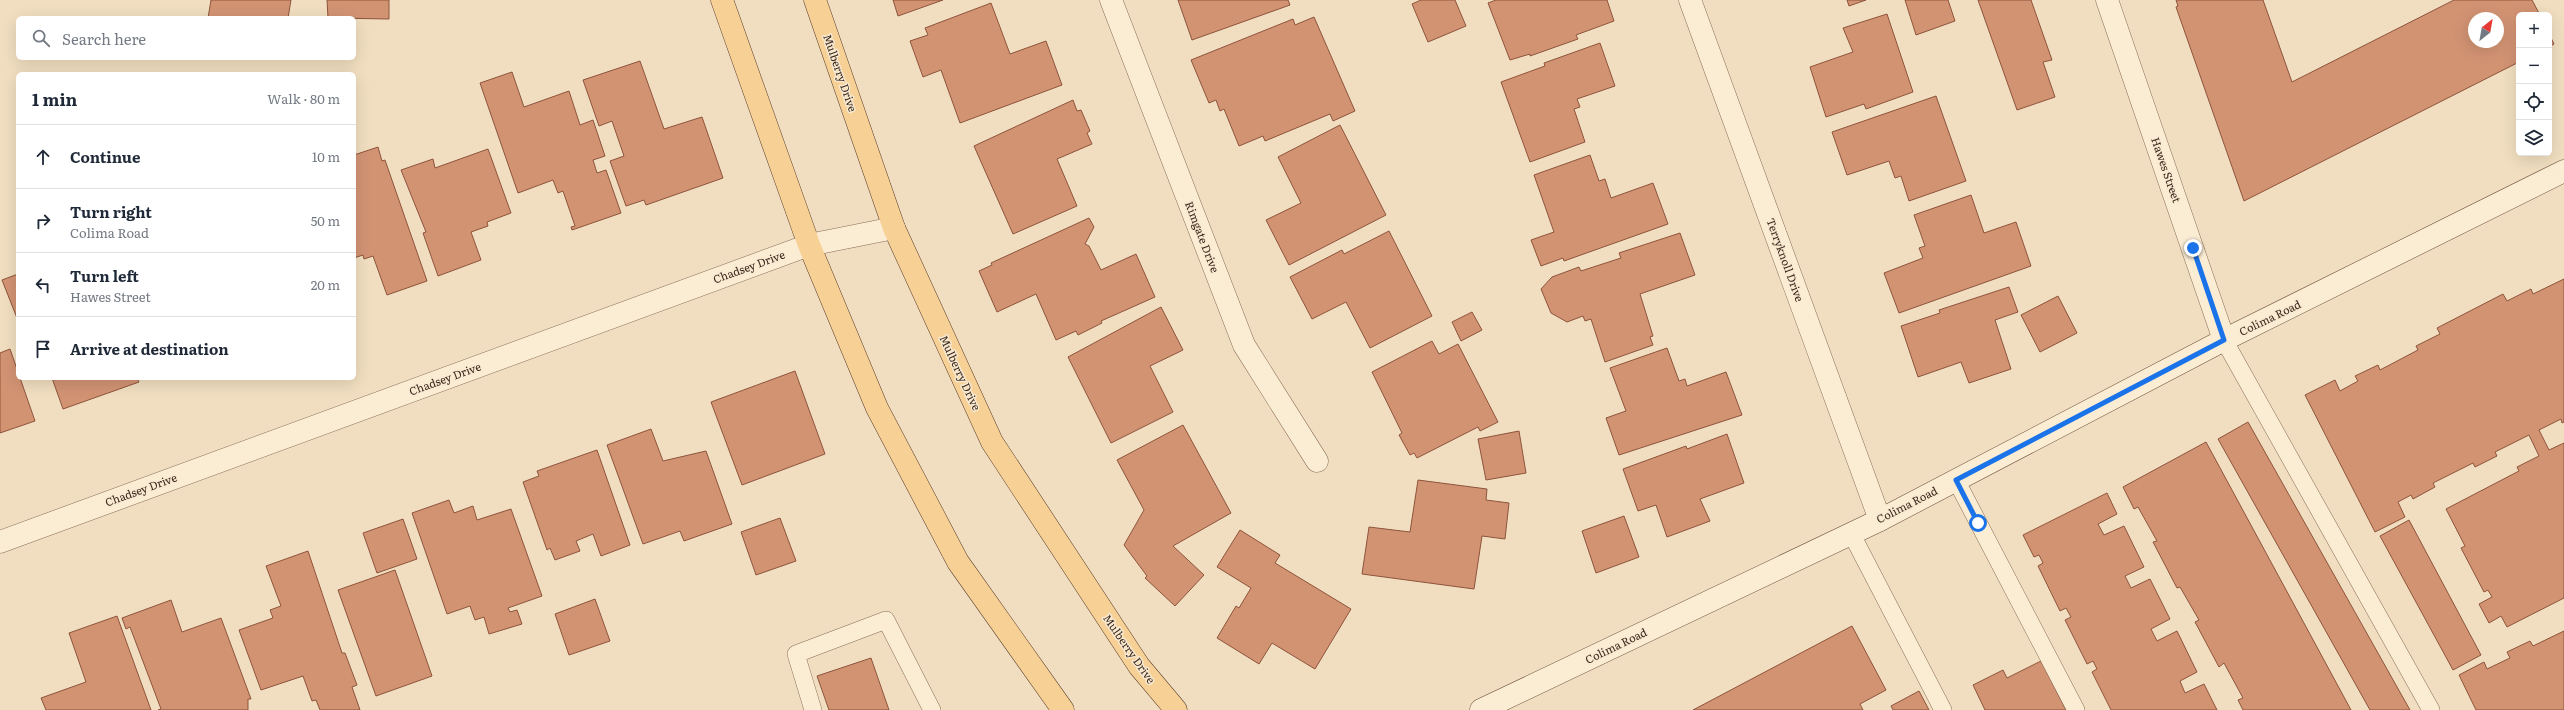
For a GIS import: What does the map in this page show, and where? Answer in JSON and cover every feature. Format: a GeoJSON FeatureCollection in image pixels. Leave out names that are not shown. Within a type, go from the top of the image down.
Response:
{"type":"FeatureCollection","features":[{"type":"Feature","properties":{"kind":"main road"},"geometry":{"type":"LineString","coordinates":[[722,0],[809,245],[878,408],[958,562],[1063,710]]}},
{"type":"Feature","properties":{"kind":"main road","name":"Mulberry Drive"},"geometry":{"type":"LineString","coordinates":[[815,0],[894,228],[992,442],[1139,666],[1176,710]]}},
{"type":"Feature","properties":{"kind":"street","name":"Rimgate Drive"},"geometry":{"type":"LineString","coordinates":[[1111,0],[1244,345],[1318,461]]}},
{"type":"Feature","properties":{"kind":"street","name":"Terryknoll Drive"},"geometry":{"type":"LineString","coordinates":[[1690,0],[1880,520]]}},
{"type":"Feature","properties":{"kind":"street","name":"Hawes Street"},"geometry":{"type":"LineString","coordinates":[[2107,0],[2224,340]]}},
{"type":"Feature","properties":{"kind":"street","name":"Colima Road"},"geometry":{"type":"LineString","coordinates":[[1481,710],[1880,520],[2224,340],[2564,171]]}},
{"type":"Feature","properties":{"kind":"street","name":"Chadsey Drive"},"geometry":{"type":"LineString","coordinates":[[0,542],[809,245],[894,228]]}},
{"type":"Feature","properties":{"kind":"lane"},"geometry":{"type":"LineString","coordinates":[[2224,340],[2431,710]]}},
{"type":"Feature","properties":{"kind":"lane"},"geometry":{"type":"LineString","coordinates":[[1956,480],[2076,710]]}},
{"type":"Feature","properties":{"kind":"lane"},"geometry":{"type":"LineString","coordinates":[[1851,533],[1943,710]]}},
{"type":"Feature","properties":{"kind":"lane"},"geometry":{"type":"LineString","coordinates":[[813,710],[796,654],[886,620],[932,710]]}},
{"type":"Feature","properties":{"kind":"building"},"geometry":{"type":"Polygon","coordinates":[[[211,0],[291,0],[288,16],[208,16],[211,0]]]}},
{"type":"Feature","properties":{"kind":"building"},"geometry":{"type":"Polygon","coordinates":[[[327,0],[389,0],[389,19],[356,18],[356,16],[328,16],[327,0]]]}},
{"type":"Feature","properties":{"kind":"building"},"geometry":{"type":"Polygon","coordinates":[[[893,0],[943,0],[898,16],[893,0]]]}},
{"type":"Feature","properties":{"kind":"building"},"geometry":{"type":"Polygon","coordinates":[[[1178,0],[1288,0],[1290,5],[1192,40],[1178,0]]]}},
{"type":"Feature","properties":{"kind":"building"},"geometry":{"type":"Polygon","coordinates":[[[1421,0],[1455,0],[1466,26],[1428,42],[1412,4],[1421,0]]]}},
{"type":"Feature","properties":{"kind":"building"},"geometry":{"type":"Polygon","coordinates":[[[1496,0],[1607,0],[1614,21],[1576,35],[1578,39],[1530,56],[1530,54],[1510,60],[1488,3],[1496,0]]]}},
{"type":"Feature","properties":{"kind":"building"},"geometry":{"type":"Polygon","coordinates":[[[1847,0],[1866,0],[1849,6],[1847,0]]]}},
{"type":"Feature","properties":{"kind":"building"},"geometry":{"type":"Polygon","coordinates":[[[1905,0],[1948,0],[1955,21],[1916,35],[1905,0]]]}},
{"type":"Feature","properties":{"kind":"building"},"geometry":{"type":"Polygon","coordinates":[[[1978,0],[2031,0],[2052,60],[2043,62],[2055,97],[2017,110],[1978,0]]]}},
{"type":"Feature","properties":{"kind":"building"},"geometry":{"type":"Polygon","coordinates":[[[2176,0],[2263,0],[2292,82],[2454,0],[2532,0],[2538,12],[2516,12],[2516,64],[2244,201],[2176,7],[2178,6],[2176,0]]]}},
{"type":"Feature","properties":{"kind":"building"},"geometry":{"type":"Polygon","coordinates":[[[991,3],[1010,54],[1046,41],[1062,85],[960,123],[941,70],[923,77],[910,41],[928,35],[925,28],[991,3]]]}},
{"type":"Feature","properties":{"kind":"building"},"geometry":{"type":"Polygon","coordinates":[[[1887,14],[1913,92],[1866,109],[1864,104],[1826,117],[1810,67],[1853,52],[1843,28],[1887,14]]]}},
{"type":"Feature","properties":{"kind":"building"},"geometry":{"type":"Polygon","coordinates":[[[1314,17],[1355,111],[1333,121],[1330,114],[1265,141],[1263,136],[1239,146],[1224,109],[1220,111],[1216,100],[1209,103],[1191,60],[1293,19],[1295,25],[1314,17]]]}},
{"type":"Feature","properties":{"kind":"building"},"geometry":{"type":"Polygon","coordinates":[[[1600,43],[1615,86],[1577,99],[1580,107],[1574,109],[1585,142],[1530,162],[1501,82],[1545,66],[1544,63],[1600,43]]]}},
{"type":"Feature","properties":{"kind":"building"},"geometry":{"type":"Polygon","coordinates":[[[640,61],[664,129],[702,117],[723,178],[646,205],[644,200],[626,206],[610,161],[624,156],[612,121],[599,126],[583,80],[640,61]]]}},
{"type":"Feature","properties":{"kind":"building"},"geometry":{"type":"Polygon","coordinates":[[[512,72],[524,107],[569,91],[580,125],[593,120],[605,156],[593,160],[597,173],[606,170],[621,213],[572,230],[571,227],[575,226],[563,191],[558,193],[553,180],[518,193],[480,83],[512,72]]]}},
{"type":"Feature","properties":{"kind":"building"},"geometry":{"type":"Polygon","coordinates":[[[1936,96],[1966,181],[1909,201],[1901,176],[1895,178],[1889,161],[1847,175],[1832,132],[1936,96]]]}},
{"type":"Feature","properties":{"kind":"building"},"geometry":{"type":"Polygon","coordinates":[[[1073,100],[1077,111],[1081,110],[1090,131],[1087,133],[1092,144],[1057,159],[1077,206],[1013,234],[974,146],[1073,100]]]}},
{"type":"Feature","properties":{"kind":"building"},"geometry":{"type":"Polygon","coordinates":[[[1340,125],[1386,215],[1289,265],[1266,220],[1301,203],[1278,157],[1340,125]]]}},
{"type":"Feature","properties":{"kind":"building"},"geometry":{"type":"Polygon","coordinates":[[[378,147],[382,161],[385,160],[427,281],[387,295],[373,256],[364,259],[363,255],[356,257],[356,154],[378,147]]]}},
{"type":"Feature","properties":{"kind":"building"},"geometry":{"type":"Polygon","coordinates":[[[488,149],[511,213],[487,222],[488,226],[471,232],[481,260],[438,276],[423,233],[426,232],[401,170],[433,159],[435,168],[488,149]]]}},
{"type":"Feature","properties":{"kind":"building"},"geometry":{"type":"Polygon","coordinates":[[[1590,155],[1599,181],[1605,179],[1611,198],[1653,183],[1668,224],[1564,261],[1563,258],[1541,266],[1531,240],[1554,232],[1534,175],[1590,155]]]}},
{"type":"Feature","properties":{"kind":"building"},"geometry":{"type":"Polygon","coordinates":[[[1971,195],[1984,233],[2016,222],[2031,266],[1899,313],[1884,273],[1923,258],[1919,248],[1925,246],[1914,215],[1971,195]]]}},
{"type":"Feature","properties":{"kind":"building"},"geometry":{"type":"Polygon","coordinates":[[[1089,218],[1094,227],[1085,244],[1089,246],[1101,270],[1136,254],[1155,297],[1101,321],[1102,323],[1078,335],[1076,331],[1056,340],[1036,294],[997,312],[979,271],[992,265],[991,263],[1089,218]]]}},
{"type":"Feature","properties":{"kind":"building"},"geometry":{"type":"Polygon","coordinates":[[[1389,231],[1432,316],[1370,348],[1346,302],[1312,319],[1290,277],[1342,250],[1344,254],[1389,231]]]}},
{"type":"Feature","properties":{"kind":"building"},"geometry":{"type":"Polygon","coordinates":[[[1680,233],[1695,275],[1640,294],[1653,336],[1650,337],[1653,345],[1605,362],[1591,319],[1585,321],[1583,316],[1567,322],[1551,313],[1541,289],[1552,277],[1579,267],[1581,271],[1621,258],[1619,253],[1680,233]]]}},
{"type":"Feature","properties":{"kind":"building"},"geometry":{"type":"Polygon","coordinates":[[[16,275],[16,315],[2,280],[16,275]]]}},
{"type":"Feature","properties":{"kind":"building"},"geometry":{"type":"Polygon","coordinates":[[[2564,279],[2564,422],[2562,423],[2561,419],[2539,430],[2549,450],[2564,443],[2564,598],[2507,627],[2501,616],[2489,623],[2479,604],[2492,597],[2488,590],[2484,592],[2461,548],[2465,546],[2446,509],[2519,471],[2517,467],[2539,456],[2529,435],[2495,452],[2497,456],[2475,467],[2473,463],[2433,483],[2435,487],[2413,499],[2411,495],[2398,502],[2405,517],[2375,532],[2305,395],[2335,380],[2340,391],[2358,381],[2355,376],[2378,365],[2380,370],[2418,350],[2416,346],[2440,334],[2437,328],[2503,294],[2507,301],[2531,289],[2533,294],[2564,279]]]}},
{"type":"Feature","properties":{"kind":"building"},"geometry":{"type":"Polygon","coordinates":[[[2009,287],[2018,312],[1995,320],[2011,369],[1969,383],[1961,362],[1918,377],[1901,326],[1940,313],[1939,310],[2009,287]]]}},
{"type":"Feature","properties":{"kind":"building"},"geometry":{"type":"Polygon","coordinates":[[[2058,296],[2077,333],[2040,352],[2021,315],[2058,296]]]}},
{"type":"Feature","properties":{"kind":"building"},"geometry":{"type":"Polygon","coordinates":[[[1161,307],[1183,350],[1150,366],[1173,412],[1111,443],[1068,357],[1161,307]]]}},
{"type":"Feature","properties":{"kind":"building"},"geometry":{"type":"Polygon","coordinates":[[[1472,312],[1482,330],[1461,341],[1452,322],[1472,312]]]}},
{"type":"Feature","properties":{"kind":"building"},"geometry":{"type":"Polygon","coordinates":[[[1432,341],[1439,354],[1458,344],[1498,422],[1480,431],[1478,427],[1417,458],[1414,453],[1410,455],[1399,435],[1402,433],[1372,372],[1432,341]]]}},
{"type":"Feature","properties":{"kind":"building"},"geometry":{"type":"Polygon","coordinates":[[[1667,348],[1679,381],[1685,379],[1687,386],[1726,372],[1742,415],[1619,455],[1606,418],[1626,411],[1610,368],[1667,348]]]}},
{"type":"Feature","properties":{"kind":"building"},"geometry":{"type":"Polygon","coordinates":[[[10,349],[16,366],[16,380],[21,380],[35,421],[0,433],[0,353],[10,349]]]}},
{"type":"Feature","properties":{"kind":"building"},"geometry":{"type":"Polygon","coordinates":[[[795,371],[825,454],[742,485],[711,402],[795,371]]]}},
{"type":"Feature","properties":{"kind":"building"},"geometry":{"type":"Polygon","coordinates":[[[53,380],[138,380],[139,382],[63,409],[53,380]]]}},
{"type":"Feature","properties":{"kind":"building"},"geometry":{"type":"Polygon","coordinates":[[[2248,422],[2410,710],[2370,710],[2218,439],[2248,422]]]}},
{"type":"Feature","properties":{"kind":"building"},"geometry":{"type":"Polygon","coordinates":[[[1183,425],[1231,513],[1173,546],[1204,575],[1175,606],[1145,578],[1147,576],[1124,545],[1144,510],[1117,460],[1183,425]]]}},
{"type":"Feature","properties":{"kind":"building"},"geometry":{"type":"Polygon","coordinates":[[[651,429],[663,461],[706,451],[732,524],[684,541],[680,531],[643,544],[607,445],[651,429]]]}},
{"type":"Feature","properties":{"kind":"building"},"geometry":{"type":"Polygon","coordinates":[[[1519,431],[1526,473],[1486,480],[1478,439],[1519,431]]]}},
{"type":"Feature","properties":{"kind":"building"},"geometry":{"type":"Polygon","coordinates":[[[1727,434],[1744,483],[1700,499],[1710,521],[1667,537],[1656,505],[1638,511],[1623,469],[1686,446],[1687,449],[1727,434]]]}},
{"type":"Feature","properties":{"kind":"building"},"geometry":{"type":"Polygon","coordinates":[[[2206,442],[2351,710],[2243,710],[2238,700],[2243,698],[2224,663],[2219,667],[2195,622],[2199,620],[2180,587],[2177,588],[2153,542],[2157,541],[2138,507],[2134,509],[2123,487],[2206,442]]]}},
{"type":"Feature","properties":{"kind":"building"},"geometry":{"type":"Polygon","coordinates":[[[597,450],[630,545],[601,556],[593,534],[576,541],[580,551],[555,560],[550,548],[547,550],[523,482],[539,476],[537,471],[597,450]]]}},
{"type":"Feature","properties":{"kind":"building"},"geometry":{"type":"Polygon","coordinates":[[[1418,480],[1487,489],[1486,500],[1509,503],[1505,539],[1482,536],[1474,589],[1362,574],[1369,527],[1410,532],[1418,480]]]}},
{"type":"Feature","properties":{"kind":"building"},"geometry":{"type":"Polygon","coordinates":[[[2107,493],[2117,514],[2098,524],[2104,535],[2124,526],[2144,567],[2125,576],[2131,588],[2150,579],[2170,619],[2151,629],[2157,641],[2177,631],[2197,672],[2180,681],[2185,693],[2204,684],[2217,710],[2111,710],[2092,672],[2097,669],[2093,661],[2087,664],[2065,620],[2071,617],[2066,608],[2060,611],[2038,566],[2043,563],[2039,555],[2034,557],[2023,535],[2107,493]]]}},
{"type":"Feature","properties":{"kind":"building"},"geometry":{"type":"Polygon","coordinates":[[[449,500],[454,513],[473,506],[477,520],[511,509],[542,596],[508,608],[510,612],[517,610],[522,624],[489,634],[484,617],[475,620],[470,606],[447,614],[412,513],[449,500]]]}},
{"type":"Feature","properties":{"kind":"building"},"geometry":{"type":"Polygon","coordinates":[[[1624,516],[1639,557],[1596,573],[1582,531],[1624,516]]]}},
{"type":"Feature","properties":{"kind":"building"},"geometry":{"type":"Polygon","coordinates":[[[780,518],[796,561],[756,575],[741,532],[780,518]]]}},
{"type":"Feature","properties":{"kind":"building"},"geometry":{"type":"Polygon","coordinates":[[[403,519],[417,559],[377,573],[363,533],[403,519]]]}},
{"type":"Feature","properties":{"kind":"building"},"geometry":{"type":"Polygon","coordinates":[[[2409,520],[2481,655],[2453,670],[2380,536],[2409,520]]]}},
{"type":"Feature","properties":{"kind":"building"},"geometry":{"type":"Polygon","coordinates":[[[1240,530],[1280,555],[1275,563],[1351,609],[1315,669],[1272,643],[1259,664],[1217,638],[1236,606],[1239,608],[1251,588],[1217,567],[1240,530]]]}},
{"type":"Feature","properties":{"kind":"building"},"geometry":{"type":"Polygon","coordinates":[[[308,551],[342,653],[345,653],[357,685],[352,687],[360,710],[320,710],[316,700],[312,701],[303,676],[261,690],[239,630],[273,618],[270,610],[281,606],[266,566],[308,551]]]}},
{"type":"Feature","properties":{"kind":"building"},"geometry":{"type":"Polygon","coordinates":[[[395,570],[432,676],[376,696],[338,590],[395,570]]]}},
{"type":"Feature","properties":{"kind":"building"},"geometry":{"type":"Polygon","coordinates":[[[595,599],[610,641],[569,655],[555,614],[595,599]]]}},
{"type":"Feature","properties":{"kind":"building"},"geometry":{"type":"Polygon","coordinates":[[[171,600],[182,632],[221,618],[251,699],[248,699],[248,710],[158,710],[161,709],[130,627],[126,629],[122,618],[171,600]]]}},
{"type":"Feature","properties":{"kind":"building"},"geometry":{"type":"Polygon","coordinates":[[[117,616],[151,710],[46,710],[41,698],[86,682],[69,633],[117,616]]]}},
{"type":"Feature","properties":{"kind":"building"},"geometry":{"type":"Polygon","coordinates":[[[1852,626],[1886,690],[1860,704],[1863,710],[1693,710],[1852,626]]]}},
{"type":"Feature","properties":{"kind":"building"},"geometry":{"type":"Polygon","coordinates":[[[2564,631],[2564,710],[2476,710],[2459,675],[2484,662],[2487,669],[2510,658],[2507,652],[2530,641],[2533,646],[2564,631]]]}},
{"type":"Feature","properties":{"kind":"building"},"geometry":{"type":"Polygon","coordinates":[[[871,658],[889,710],[829,710],[817,676],[871,658]]]}},
{"type":"Feature","properties":{"kind":"building"},"geometry":{"type":"Polygon","coordinates":[[[2041,661],[2066,710],[1985,710],[1973,685],[2003,670],[2007,678],[2041,661]]]}},
{"type":"Feature","properties":{"kind":"building"},"geometry":{"type":"Polygon","coordinates":[[[1919,691],[1929,710],[1893,710],[1891,706],[1919,691]]]}},
{"type":"Feature","properties":{"kind":"route"},"geometry":{"type":"LineString","coordinates":[[1978,523],[1956,480],[2224,340],[2193,248]]}}]}
